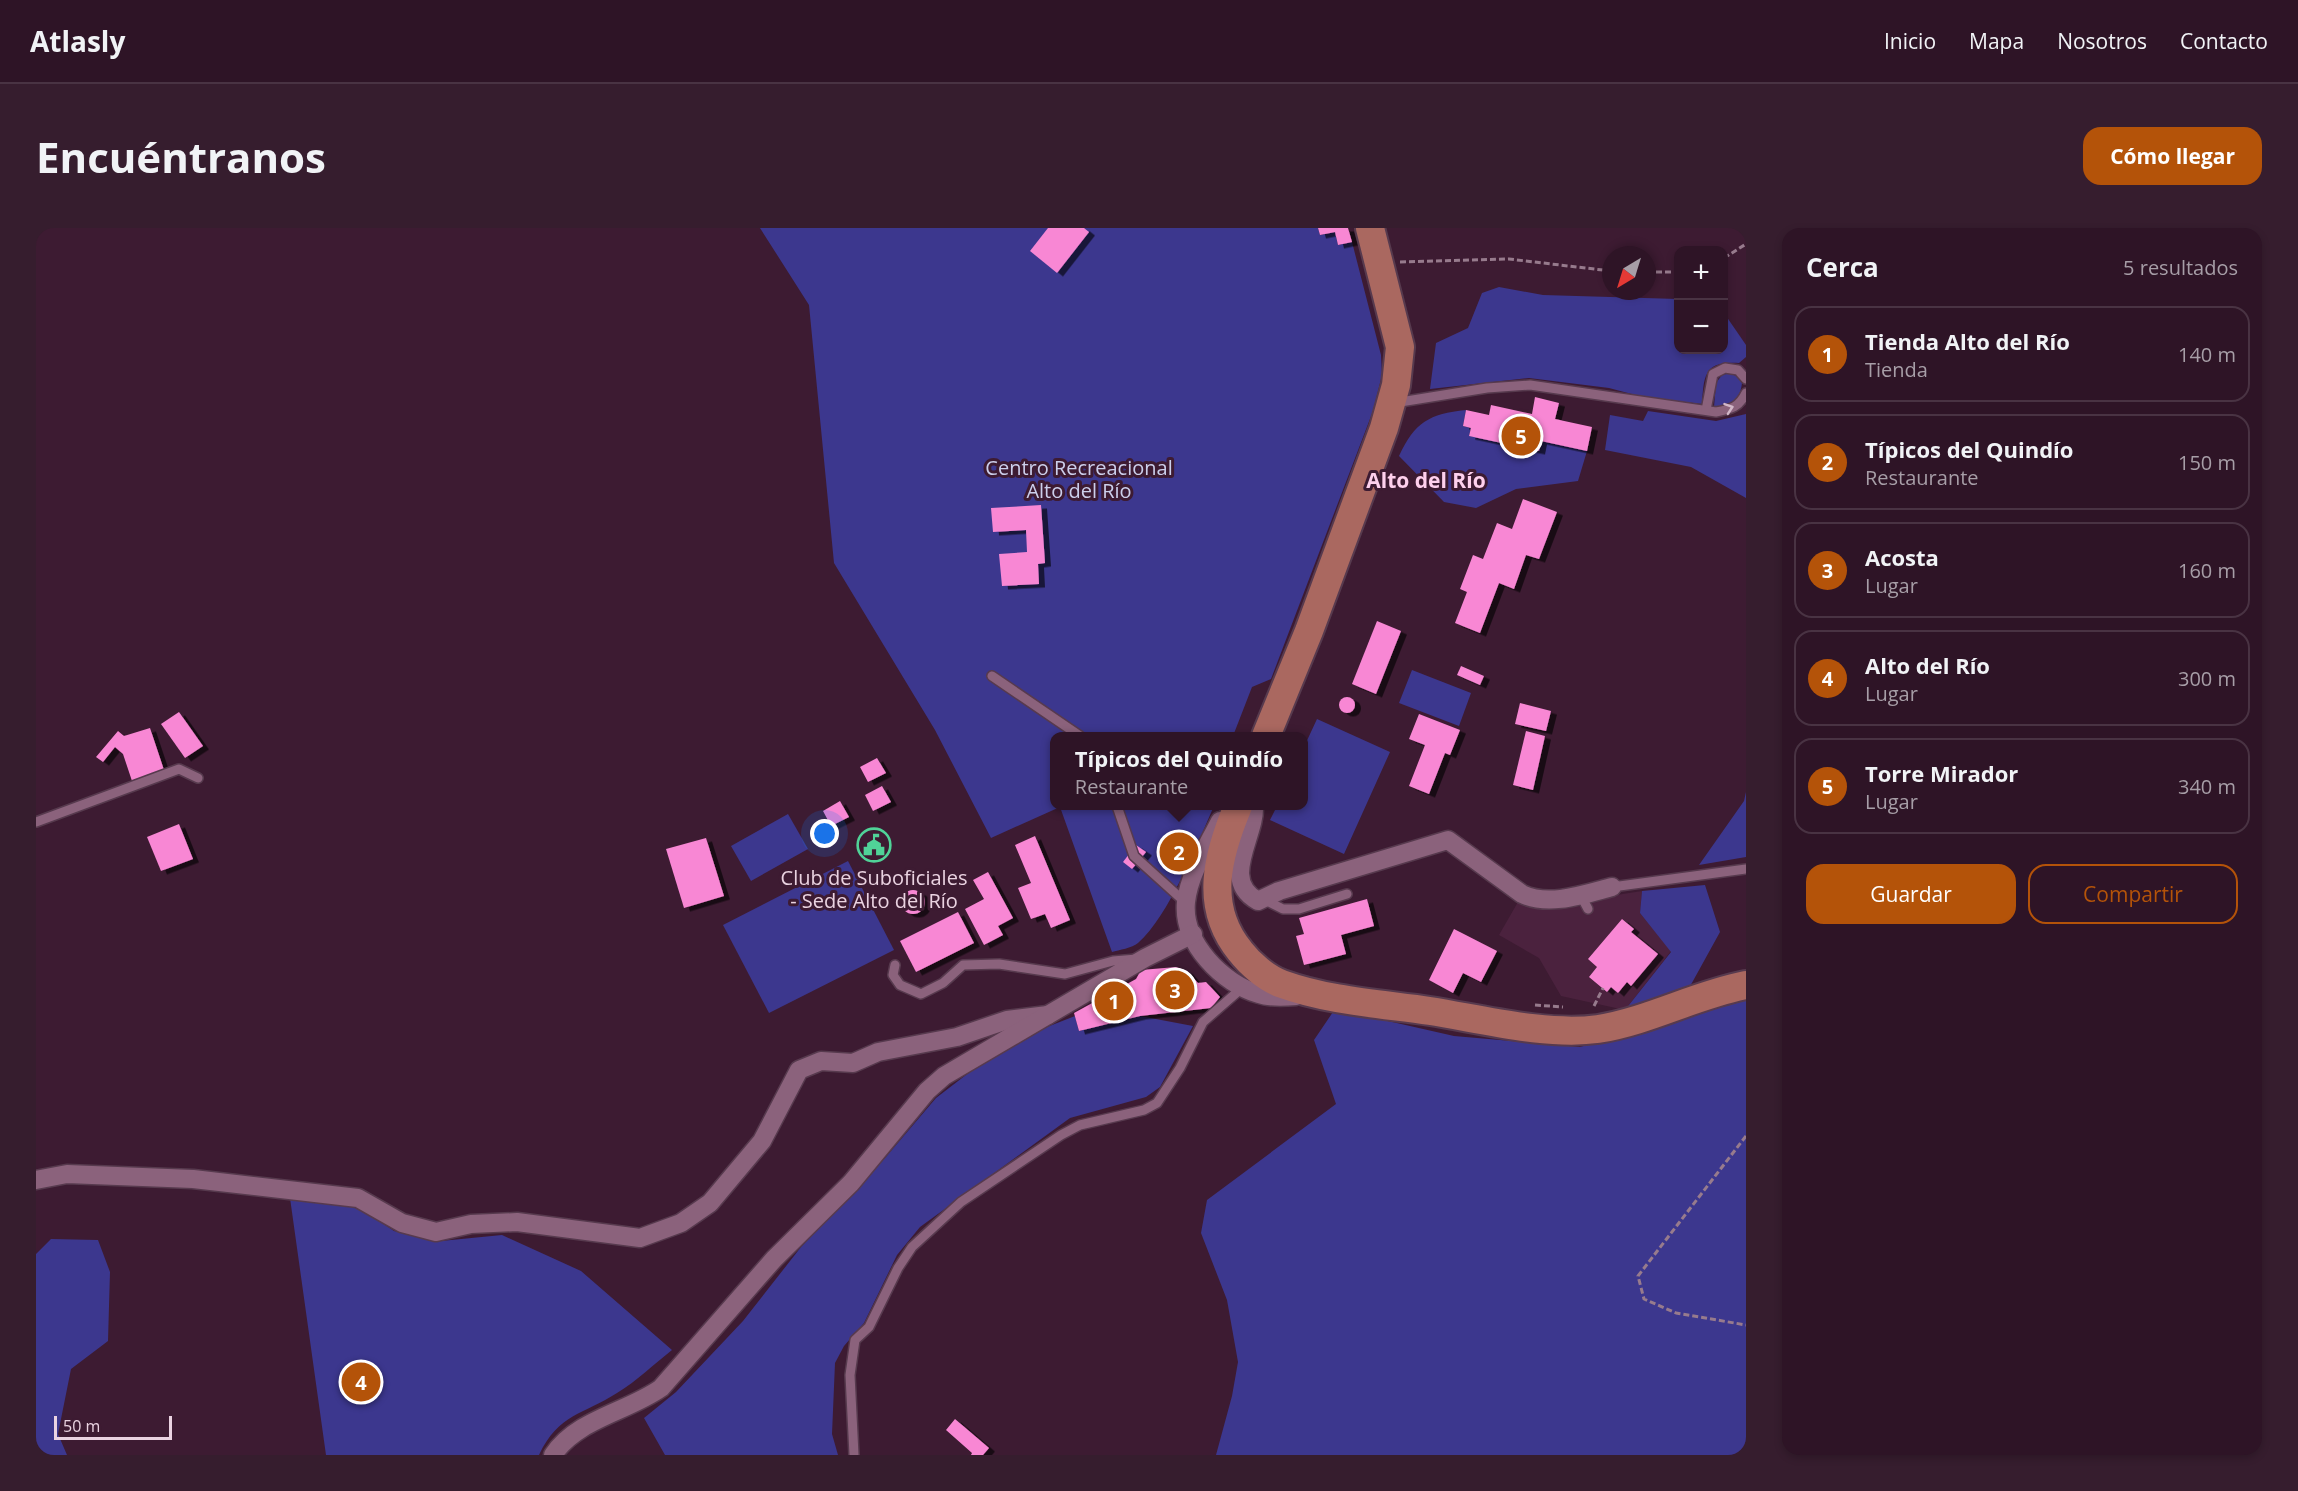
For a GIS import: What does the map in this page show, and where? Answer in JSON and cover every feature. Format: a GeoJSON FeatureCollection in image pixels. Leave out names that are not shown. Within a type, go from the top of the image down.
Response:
{"type":"FeatureCollection","features":[{"type":"Feature","properties":{"kind":"main road"},"geometry":{"type":"LineString","coordinates":[[1268,732],[1298,658],[1392,403],[1400,347],[1370,228]]}},
{"type":"Feature","properties":{"kind":"main road"},"geometry":{"type":"LineString","coordinates":[[1237,810],[1218,862],[1216,898],[1226,930],[1247,960],[1280,983],[1332,996],[1538,1027],[1595,1029],[1629,1023],[1705,996],[1746,985]]}},
{"type":"Feature","properties":{"kind":"street"},"geometry":{"type":"LineString","coordinates":[[1263,732],[1298,658]]}},
{"type":"Feature","properties":{"kind":"street"},"geometry":{"type":"LineString","coordinates":[[1225,810],[1197,868],[1186,903],[1193,934],[1213,966],[1242,988],[1261,995],[1332,996]]}},
{"type":"Feature","properties":{"kind":"street"},"geometry":{"type":"LineString","coordinates":[[1253,810],[1241,855],[1241,881],[1250,897],[1258,901],[1279,891],[1448,840],[1522,894],[1535,900],[1584,902],[1612,887]]}},
{"type":"Feature","properties":{"kind":"street"},"geometry":{"type":"LineString","coordinates":[[553,1455],[572,1433],[645,1399],[661,1388],[774,1259],[851,1183],[927,1091],[967,1062],[1145,958],[1193,934]]}},
{"type":"Feature","properties":{"kind":"street"},"geometry":{"type":"LineString","coordinates":[[36,1180],[67,1174],[193,1179],[358,1198],[402,1223],[436,1232],[471,1224],[517,1222],[640,1238],[681,1223],[710,1203],[762,1141],[799,1070],[821,1061],[853,1063],[878,1052],[957,1037],[1007,1020],[1048,1015]]}},
{"type":"Feature","properties":{"kind":"lane"},"geometry":{"type":"LineString","coordinates":[[1706,410],[1713,374],[1725,368],[1738,370],[1746,379]]}},
{"type":"Feature","properties":{"kind":"lane"},"geometry":{"type":"LineString","coordinates":[[1392,403],[1487,388],[1530,385],[1716,412],[1734,409],[1741,404],[1746,393]]}},
{"type":"Feature","properties":{"kind":"lane"},"geometry":{"type":"LineString","coordinates":[[992,676],[1074,732]]}},
{"type":"Feature","properties":{"kind":"lane"},"geometry":{"type":"LineString","coordinates":[[36,822],[179,769],[198,778]]}},
{"type":"Feature","properties":{"kind":"lane"},"geometry":{"type":"LineString","coordinates":[[1118,810],[1134,856],[1186,903]]}},
{"type":"Feature","properties":{"kind":"lane"},"geometry":{"type":"LineString","coordinates":[[1612,887],[1746,869]]}},
{"type":"Feature","properties":{"kind":"lane"},"geometry":{"type":"LineString","coordinates":[[1264,900],[1283,909],[1299,909],[1347,894]]}},
{"type":"Feature","properties":{"kind":"lane"},"geometry":{"type":"LineString","coordinates":[[895,964],[893,975],[900,986],[921,994],[943,983],[963,965],[999,964],[1065,974],[1113,961],[1145,958]]}},
{"type":"Feature","properties":{"kind":"lane"},"geometry":{"type":"LineString","coordinates":[[855,1455],[850,1375],[855,1340],[868,1327],[898,1268],[912,1247],[961,1202],[1061,1135],[1080,1125],[1144,1110],[1157,1103],[1180,1068],[1203,1022],[1242,988]]}},
{"type":"Feature","properties":{"kind":"path"},"geometry":{"type":"LineString","coordinates":[[1728,255],[1746,244]]}},
{"type":"Feature","properties":{"kind":"path"},"geometry":{"type":"LineString","coordinates":[[1380,262],[1509,259],[1602,270]]}},
{"type":"Feature","properties":{"kind":"path"},"geometry":{"type":"LineString","coordinates":[[1656,272],[1674,272]]}},
{"type":"Feature","properties":{"kind":"path"},"geometry":{"type":"LineString","coordinates":[[1746,1136],[1638,1276],[1644,1299],[1676,1313],[1746,1325]]}},
{"type":"Feature","properties":{"kind":"shaded area"},"geometry":{"type":"Polygon","coordinates":[[[1642,891],[1640,913],[1671,951],[1625,1010],[1561,996],[1539,958],[1499,935],[1518,902],[1531,907],[1555,910],[1591,899],[1642,891]]]}},
{"type":"Feature","properties":{"kind":"green space","name":"Centro Recreacional Alto del Río"},"geometry":{"type":"Polygon","coordinates":[[[760,228],[1318,228],[1320,235],[1335,232],[1338,245],[1352,242],[1381,355],[1382,375],[1373,411],[1271,679],[1252,687],[1235,732],[1050,732],[1050,810],[1053,810],[991,838],[935,730],[834,563],[809,305],[760,228]]]}},
{"type":"Feature","properties":{"kind":"green space"},"geometry":{"type":"Polygon","coordinates":[[[1499,287],[1543,295],[1602,297],[1602,300],[1674,299],[1674,354],[1728,354],[1728,319],[1746,345],[1746,357],[1739,363],[1719,364],[1712,367],[1705,378],[1702,404],[1643,397],[1609,388],[1529,378],[1430,389],[1436,343],[1468,328],[1482,293],[1499,287]]]}},
{"type":"Feature","properties":{"kind":"green space"},"geometry":{"type":"Polygon","coordinates":[[[1730,373],[1738,377],[1742,383],[1739,394],[1730,405],[1714,407],[1716,383],[1722,375],[1730,373]]]}},
{"type":"Feature","properties":{"kind":"green space"},"geometry":{"type":"Polygon","coordinates":[[[1466,410],[1463,426],[1471,428],[1469,436],[1541,441],[1587,451],[1578,481],[1516,489],[1476,508],[1444,502],[1399,456],[1411,435],[1425,422],[1442,414],[1466,410]]]}},
{"type":"Feature","properties":{"kind":"green space"},"geometry":{"type":"Polygon","coordinates":[[[1648,411],[1716,421],[1746,414],[1746,498],[1691,467],[1605,450],[1610,415],[1643,421],[1648,411]]]}},
{"type":"Feature","properties":{"kind":"green space"},"geometry":{"type":"Polygon","coordinates":[[[1412,670],[1471,693],[1459,726],[1399,703],[1412,670]]]}},
{"type":"Feature","properties":{"kind":"green space"},"geometry":{"type":"Polygon","coordinates":[[[1317,719],[1390,752],[1344,854],[1270,820],[1275,810],[1308,810],[1308,738],[1317,719]]]}},
{"type":"Feature","properties":{"kind":"green space"},"geometry":{"type":"Polygon","coordinates":[[[1746,792],[1746,857],[1699,865],[1744,801],[1746,792]]]}},
{"type":"Feature","properties":{"kind":"green space","name":"Centro Recreacional Alto del Río"},"geometry":{"type":"Polygon","coordinates":[[[1061,810],[1212,810],[1191,859],[1161,916],[1138,943],[1112,952],[1061,810]]]}},
{"type":"Feature","properties":{"kind":"green space"},"geometry":{"type":"Polygon","coordinates":[[[788,814],[808,849],[751,881],[731,846],[788,814]]]}},
{"type":"Feature","properties":{"kind":"green space"},"geometry":{"type":"Polygon","coordinates":[[[848,861],[894,950],[769,1013],[723,925],[848,861]]]}},
{"type":"Feature","properties":{"kind":"green space"},"geometry":{"type":"Polygon","coordinates":[[[1705,885],[1720,932],[1688,990],[1625,1010],[1671,952],[1640,913],[1642,891],[1705,885]]]}},
{"type":"Feature","properties":{"kind":"green space"},"geometry":{"type":"Polygon","coordinates":[[[1746,1001],[1746,1455],[1216,1455],[1232,1396],[1238,1362],[1227,1300],[1201,1233],[1207,1200],[1336,1104],[1314,1040],[1335,1009],[1454,1036],[1580,1047],[1746,1001]]]}},
{"type":"Feature","properties":{"kind":"green space"},"geometry":{"type":"Polygon","coordinates":[[[1075,1016],[1079,1031],[1140,1016],[1193,1026],[1160,1087],[1146,1097],[1070,1118],[920,1227],[897,1255],[864,1323],[844,1346],[835,1363],[832,1434],[838,1455],[665,1455],[644,1418],[676,1392],[743,1321],[801,1247],[885,1158],[936,1098],[988,1058],[1047,1027],[1075,1016]]]}},
{"type":"Feature","properties":{"kind":"green space"},"geometry":{"type":"Polygon","coordinates":[[[290,1198],[353,1203],[394,1231],[441,1241],[502,1235],[581,1271],[672,1350],[624,1388],[564,1423],[547,1441],[539,1455],[326,1455],[290,1198]]]}},
{"type":"Feature","properties":{"kind":"green space"},"geometry":{"type":"Polygon","coordinates":[[[51,1239],[98,1240],[110,1272],[108,1341],[71,1369],[58,1434],[67,1455],[36,1455],[36,1254],[51,1239]]]}},
{"type":"Feature","properties":{"kind":"building"},"geometry":{"type":"Polygon","coordinates":[[[1048,228],[1084,228],[1089,232],[1057,273],[1030,251],[1048,228]]]}},
{"type":"Feature","properties":{"kind":"building"},"geometry":{"type":"Polygon","coordinates":[[[1318,228],[1348,228],[1352,242],[1338,245],[1335,232],[1320,235],[1318,228]]]}},
{"type":"Feature","properties":{"kind":"building"},"geometry":{"type":"Polygon","coordinates":[[[1535,397],[1559,403],[1555,419],[1592,427],[1587,451],[1541,441],[1539,451],[1469,436],[1471,428],[1463,426],[1466,410],[1489,415],[1491,405],[1532,414],[1535,397]]]}},
{"type":"Feature","properties":{"kind":"building"},"geometry":{"type":"Polygon","coordinates":[[[1523,499],[1557,512],[1539,559],[1526,555],[1514,589],[1499,583],[1480,633],[1455,623],[1467,592],[1460,589],[1473,555],[1483,559],[1497,523],[1512,529],[1523,499]]]}},
{"type":"Feature","properties":{"kind":"building"},"geometry":{"type":"Polygon","coordinates":[[[1041,505],[1045,563],[1038,564],[1039,584],[1002,586],[999,554],[1027,552],[1026,530],[993,532],[991,508],[1041,505]]]}},
{"type":"Feature","properties":{"kind":"building"},"geometry":{"type":"Polygon","coordinates":[[[1377,621],[1401,631],[1376,694],[1352,684],[1377,621]]]}},
{"type":"Feature","properties":{"kind":"building"},"geometry":{"type":"Polygon","coordinates":[[[1461,666],[1484,676],[1480,685],[1457,675],[1461,666]]]}},
{"type":"Feature","properties":{"kind":"building"},"geometry":{"type":"Polygon","coordinates":[[[1344,697],[1350,697],[1355,705],[1353,711],[1344,713],[1339,708],[1339,702],[1344,697]]]}},
{"type":"Feature","properties":{"kind":"building"},"geometry":{"type":"Polygon","coordinates":[[[1520,703],[1551,711],[1546,731],[1515,724],[1520,703]]]}},
{"type":"Feature","properties":{"kind":"building"},"geometry":{"type":"Polygon","coordinates":[[[179,712],[203,746],[185,758],[161,724],[179,712]]]}},
{"type":"Feature","properties":{"kind":"building"},"geometry":{"type":"Polygon","coordinates":[[[1419,714],[1460,730],[1450,755],[1445,753],[1429,794],[1409,786],[1425,745],[1409,739],[1419,714]]]}},
{"type":"Feature","properties":{"kind":"building"},"geometry":{"type":"Polygon","coordinates":[[[150,728],[164,770],[132,781],[123,754],[115,747],[103,762],[96,757],[118,731],[124,736],[150,728]]]}},
{"type":"Feature","properties":{"kind":"building"},"geometry":{"type":"Polygon","coordinates":[[[1526,731],[1545,736],[1533,790],[1513,785],[1526,731]]]}},
{"type":"Feature","properties":{"kind":"building"},"geometry":{"type":"Polygon","coordinates":[[[877,758],[886,773],[868,782],[860,767],[877,758]]]}},
{"type":"Feature","properties":{"kind":"building"},"geometry":{"type":"Polygon","coordinates":[[[882,786],[891,802],[873,811],[865,795],[882,786]]]}},
{"type":"Feature","properties":{"kind":"building"},"geometry":{"type":"Polygon","coordinates":[[[840,801],[849,817],[831,826],[823,811],[840,801]]]}},
{"type":"Feature","properties":{"kind":"building"},"geometry":{"type":"Polygon","coordinates":[[[179,824],[193,859],[161,871],[147,837],[179,824]]]}},
{"type":"Feature","properties":{"kind":"building"},"geometry":{"type":"Polygon","coordinates":[[[1180,833],[1196,844],[1177,872],[1161,861],[1180,833]]]}},
{"type":"Feature","properties":{"kind":"building"},"geometry":{"type":"Polygon","coordinates":[[[1035,836],[1070,920],[1051,928],[1045,914],[1031,919],[1018,888],[1031,883],[1015,845],[1035,836]]]}},
{"type":"Feature","properties":{"kind":"building"},"geometry":{"type":"Polygon","coordinates":[[[706,838],[724,896],[684,908],[666,849],[706,838]]]}},
{"type":"Feature","properties":{"kind":"building"},"geometry":{"type":"Polygon","coordinates":[[[1136,845],[1146,852],[1132,869],[1123,862],[1136,845]]]}},
{"type":"Feature","properties":{"kind":"building"},"geometry":{"type":"Polygon","coordinates":[[[988,872],[1013,918],[998,926],[1003,935],[984,945],[965,909],[984,899],[973,880],[988,872]]]}},
{"type":"Feature","properties":{"kind":"building"},"geometry":{"type":"Polygon","coordinates":[[[913,890],[918,891],[924,897],[924,907],[918,913],[913,914],[908,913],[902,907],[901,902],[902,897],[908,891],[913,890]]]}},
{"type":"Feature","properties":{"kind":"building"},"geometry":{"type":"Polygon","coordinates":[[[1367,899],[1374,926],[1341,935],[1346,954],[1304,965],[1296,936],[1304,934],[1299,918],[1367,899]]]}},
{"type":"Feature","properties":{"kind":"building"},"geometry":{"type":"Polygon","coordinates":[[[958,912],[974,943],[916,972],[900,941],[958,912]]]}},
{"type":"Feature","properties":{"kind":"building"},"geometry":{"type":"Polygon","coordinates":[[[1622,919],[1634,929],[1631,932],[1658,954],[1631,986],[1627,982],[1618,993],[1611,987],[1607,992],[1589,977],[1597,967],[1588,959],[1622,919]]]}},
{"type":"Feature","properties":{"kind":"building"},"geometry":{"type":"Polygon","coordinates":[[[1454,929],[1497,951],[1481,982],[1463,973],[1453,993],[1429,980],[1454,929]]]}},
{"type":"Feature","properties":{"kind":"building"},"geometry":{"type":"Polygon","coordinates":[[[1176,967],[1187,971],[1198,983],[1206,982],[1220,997],[1211,1008],[1140,1016],[1079,1031],[1074,1013],[1136,979],[1141,970],[1176,967]]]}},
{"type":"Feature","properties":{"kind":"building"},"geometry":{"type":"Polygon","coordinates":[[[955,1419],[989,1448],[983,1455],[971,1455],[972,1453],[946,1430],[955,1419]]]}},
{"type":"Feature","properties":{"kind":"place","name":"Torre Mirador"},"geometry":{"type":"Point","coordinates":[1521,436]}},
{"type":"Feature","properties":{"kind":"place","name":"Club de Suboficiales - Sede Alto del Río"},"geometry":{"type":"Point","coordinates":[874,845]}},
{"type":"Feature","properties":{"kind":"place","name":"Típicos del Quindío"},"geometry":{"type":"Point","coordinates":[1179,852]}},
{"type":"Feature","properties":{"kind":"place","name":"Acosta"},"geometry":{"type":"Point","coordinates":[1175,990]}},
{"type":"Feature","properties":{"kind":"place","name":"Tienda Alto del Río"},"geometry":{"type":"Point","coordinates":[1114,1001]}},
{"type":"Feature","properties":{"kind":"place","name":"Alto del Río"},"geometry":{"type":"Point","coordinates":[361,1382]}},
{"type":"Feature","properties":{"kind":"district","name":"Alto del Río"},"geometry":{"type":"Point","coordinates":[1426,481]}}]}
